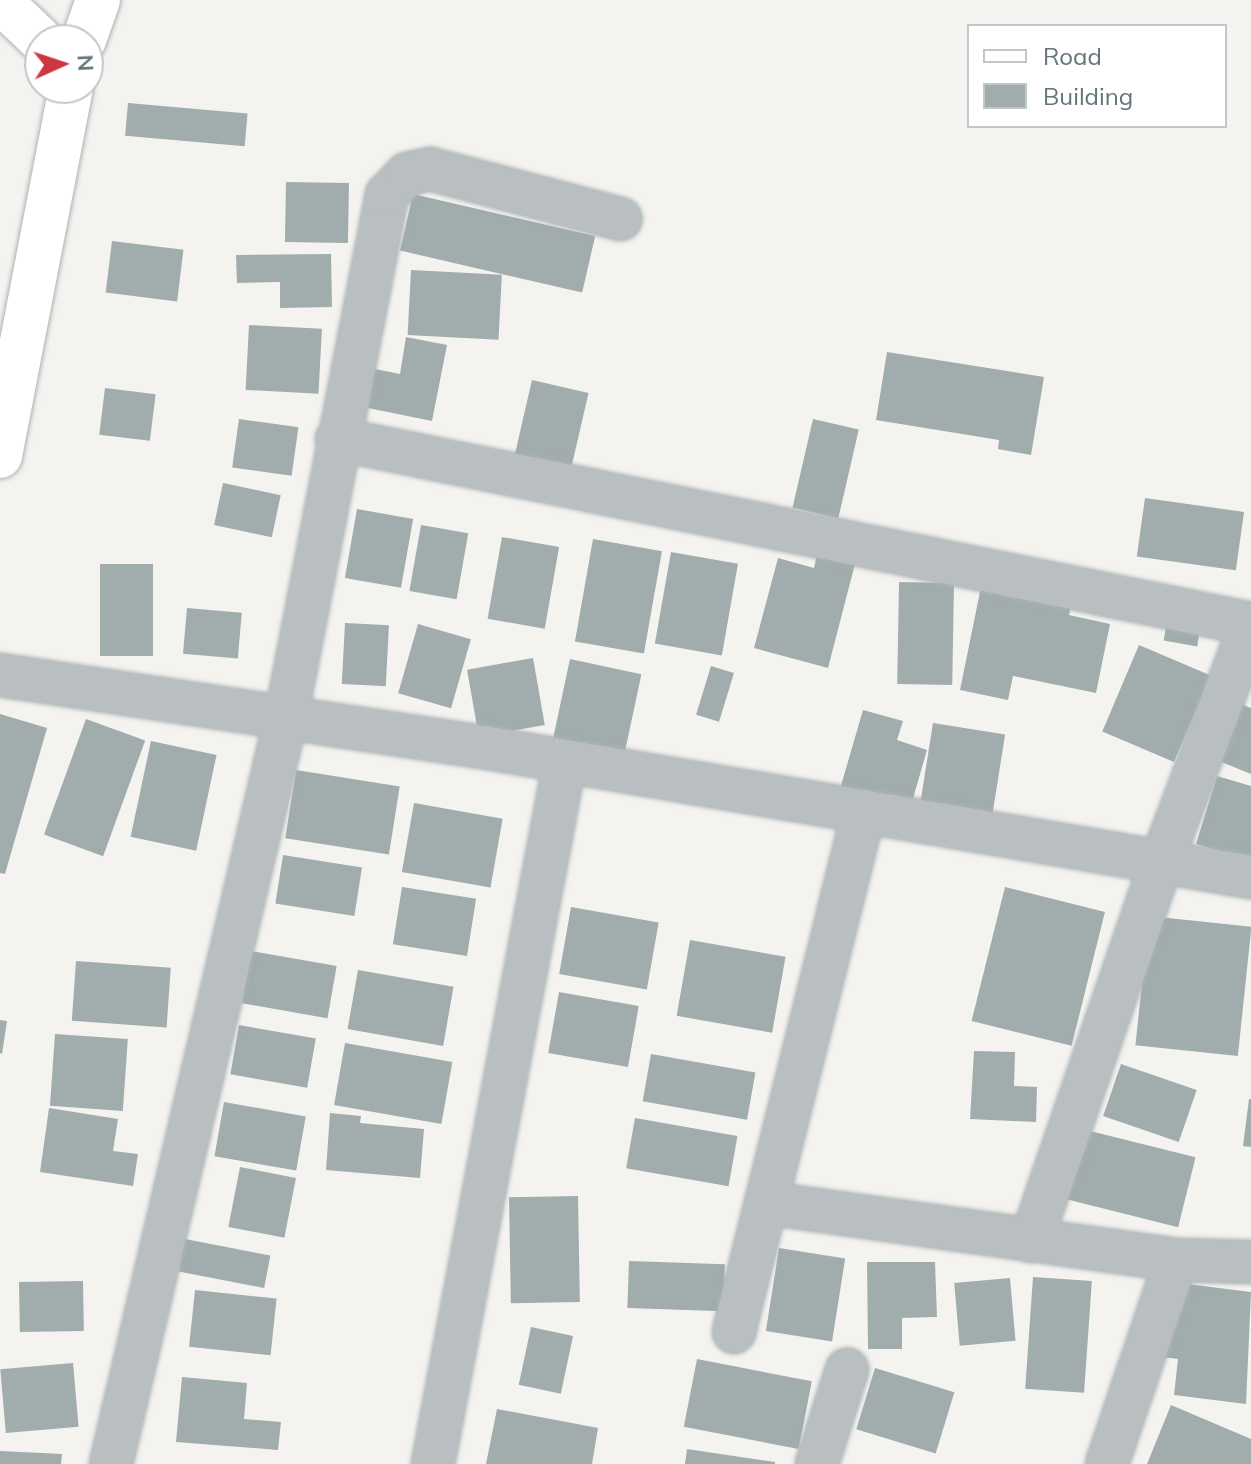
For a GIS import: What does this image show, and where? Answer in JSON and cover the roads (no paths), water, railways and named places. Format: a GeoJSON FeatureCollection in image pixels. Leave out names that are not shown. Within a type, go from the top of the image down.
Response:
{"type":"FeatureCollection","features":[{"type":"Feature","properties":{"kind":"street"},"geometry":{"type":"LineString","coordinates":[[90,24],[98,0]]}},
{"type":"Feature","properties":{"kind":"street"},"geometry":{"type":"LineString","coordinates":[[0,1],[24,24]]}},
{"type":"Feature","properties":{"kind":"street"},"geometry":{"type":"LineString","coordinates":[[0,456],[68,104]]}},
{"type":"Feature","properties":{"kind":"street"},"geometry":{"type":"LineString","coordinates":[[111,1464],[286,718],[337,439],[387,195],[407,174],[430,169],[621,219]]}},
{"type":"Feature","properties":{"kind":"street"},"geometry":{"type":"LineString","coordinates":[[337,439],[1251,624],[1162,860],[1031,1241]]}},
{"type":"Feature","properties":{"kind":"street"},"geometry":{"type":"LineString","coordinates":[[0,675],[565,761],[1251,877]]}},
{"type":"Feature","properties":{"kind":"street"},"geometry":{"type":"LineString","coordinates":[[433,1464],[565,761]]}},
{"type":"Feature","properties":{"kind":"street"},"geometry":{"type":"LineString","coordinates":[[734,1332],[864,811]]}},
{"type":"Feature","properties":{"kind":"street"},"geometry":{"type":"LineString","coordinates":[[766,1203],[1176,1260],[1251,1262]]}},
{"type":"Feature","properties":{"kind":"street"},"geometry":{"type":"LineString","coordinates":[[1107,1464],[1176,1260]]}},
{"type":"Feature","properties":{"kind":"street"},"geometry":{"type":"LineString","coordinates":[[817,1464],[847,1370]]}}]}
